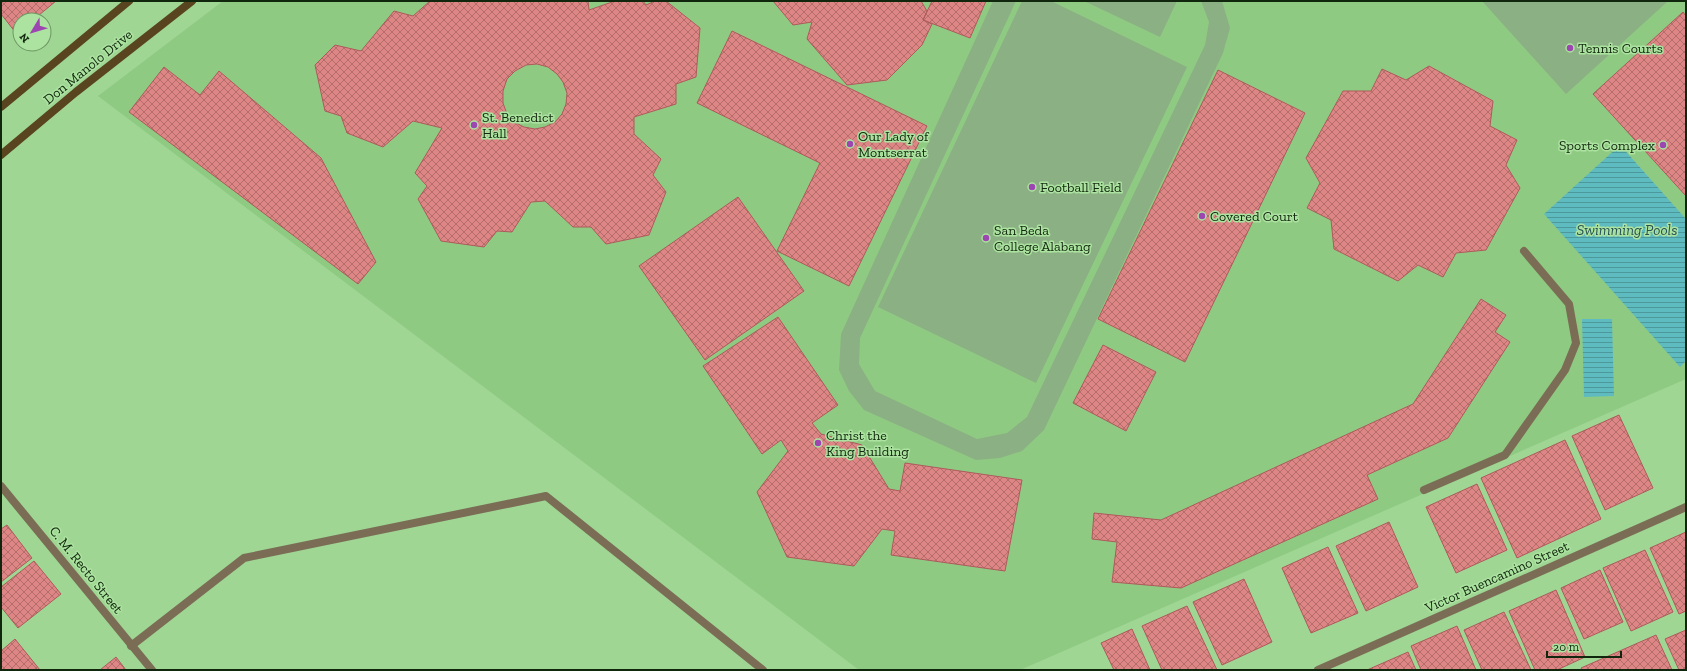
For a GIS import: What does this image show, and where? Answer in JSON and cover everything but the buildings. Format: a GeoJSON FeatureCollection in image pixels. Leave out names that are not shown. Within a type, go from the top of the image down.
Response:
{"type":"FeatureCollection","features":[{"type":"Feature","properties":{"kind":"street","name":"Don Manolo Drive"},"geometry":{"type":"LineString","coordinates":[[1,107],[129,1]]}},
{"type":"Feature","properties":{"kind":"street","name":"Don Manolo Drive"},"geometry":{"type":"LineString","coordinates":[[1,155],[76,92],[192,1]]}},
{"type":"Feature","properties":{"kind":"street"},"geometry":{"type":"LineString","coordinates":[[1424,490],[1505,455],[1565,370],[1576,344],[1569,304],[1524,251]]}},
{"type":"Feature","properties":{"kind":"street","name":"C. M. Recto Street"},"geometry":{"type":"LineString","coordinates":[[1,486],[152,670]]}},
{"type":"Feature","properties":{"kind":"street"},"geometry":{"type":"LineString","coordinates":[[131,646],[244,558],[546,496],[763,670]]}},
{"type":"Feature","properties":{"kind":"street","name":"Victor Buencamino Street"},"geometry":{"type":"LineString","coordinates":[[1318,670],[1686,507]]}},
{"type":"Feature","properties":{"kind":"shaded area","name":"San Beda College Alabang"},"geometry":{"type":"Polygon","coordinates":[[[223,1],[1686,1],[1686,379],[1020,670],[859,670],[98,96],[223,1]]]}},
{"type":"Feature","properties":{"kind":"shaded area"},"geometry":{"type":"Polygon","coordinates":[[[993,1],[1016,1],[860,338],[859,364],[875,391],[977,439],[1007,433],[1027,417],[1205,45],[1209,22],[1201,1],[1222,1],[1230,28],[1223,53],[1044,430],[1022,451],[1000,458],[976,460],[864,410],[849,391],[839,370],[841,334],[993,1]]]}},
{"type":"Feature","properties":{"kind":"shaded area","name":"Football Field"},"geometry":{"type":"Polygon","coordinates":[[[1022,1],[1051,1],[1187,67],[1036,383],[878,307],[1022,1]]]}},
{"type":"Feature","properties":{"kind":"shaded area"},"geometry":{"type":"Polygon","coordinates":[[[1084,1],[1177,1],[1160,37],[1084,1]]]}},
{"type":"Feature","properties":{"kind":"shaded area","name":"Tennis Courts"},"geometry":{"type":"Polygon","coordinates":[[[1482,1],[1667,1],[1667,2],[1566,94],[1482,1]]]}},
{"type":"Feature","properties":{"kind":"water","name":"Swimming Pools"},"geometry":{"type":"Polygon","coordinates":[[[1620,145],[1686,219],[1686,361],[1680,367],[1544,214],[1620,145]]]}},
{"type":"Feature","properties":{"kind":"water"},"geometry":{"type":"Polygon","coordinates":[[[1582,319],[1612,319],[1614,396],[1584,397],[1582,319]]]}},
{"type":"Feature","properties":{"kind":"place","name":"Tennis Courts"},"geometry":{"type":"Point","coordinates":[1570,48]}},
{"type":"Feature","properties":{"kind":"place","name":"St. Benedict Hall"},"geometry":{"type":"Point","coordinates":[474,125]}},
{"type":"Feature","properties":{"kind":"place","name":"Our Lady of Montserrat"},"geometry":{"type":"Point","coordinates":[850,144]}},
{"type":"Feature","properties":{"kind":"place","name":"Sports Complex"},"geometry":{"type":"Point","coordinates":[1663,145]}},
{"type":"Feature","properties":{"kind":"place","name":"Football Field"},"geometry":{"type":"Point","coordinates":[1032,187]}},
{"type":"Feature","properties":{"kind":"place","name":"Covered Court"},"geometry":{"type":"Point","coordinates":[1202,216]}},
{"type":"Feature","properties":{"kind":"place","name":"San Beda College Alabang"},"geometry":{"type":"Point","coordinates":[986,238]}},
{"type":"Feature","properties":{"kind":"place","name":"Christ the King Building"},"geometry":{"type":"Point","coordinates":[818,443]}}]}
